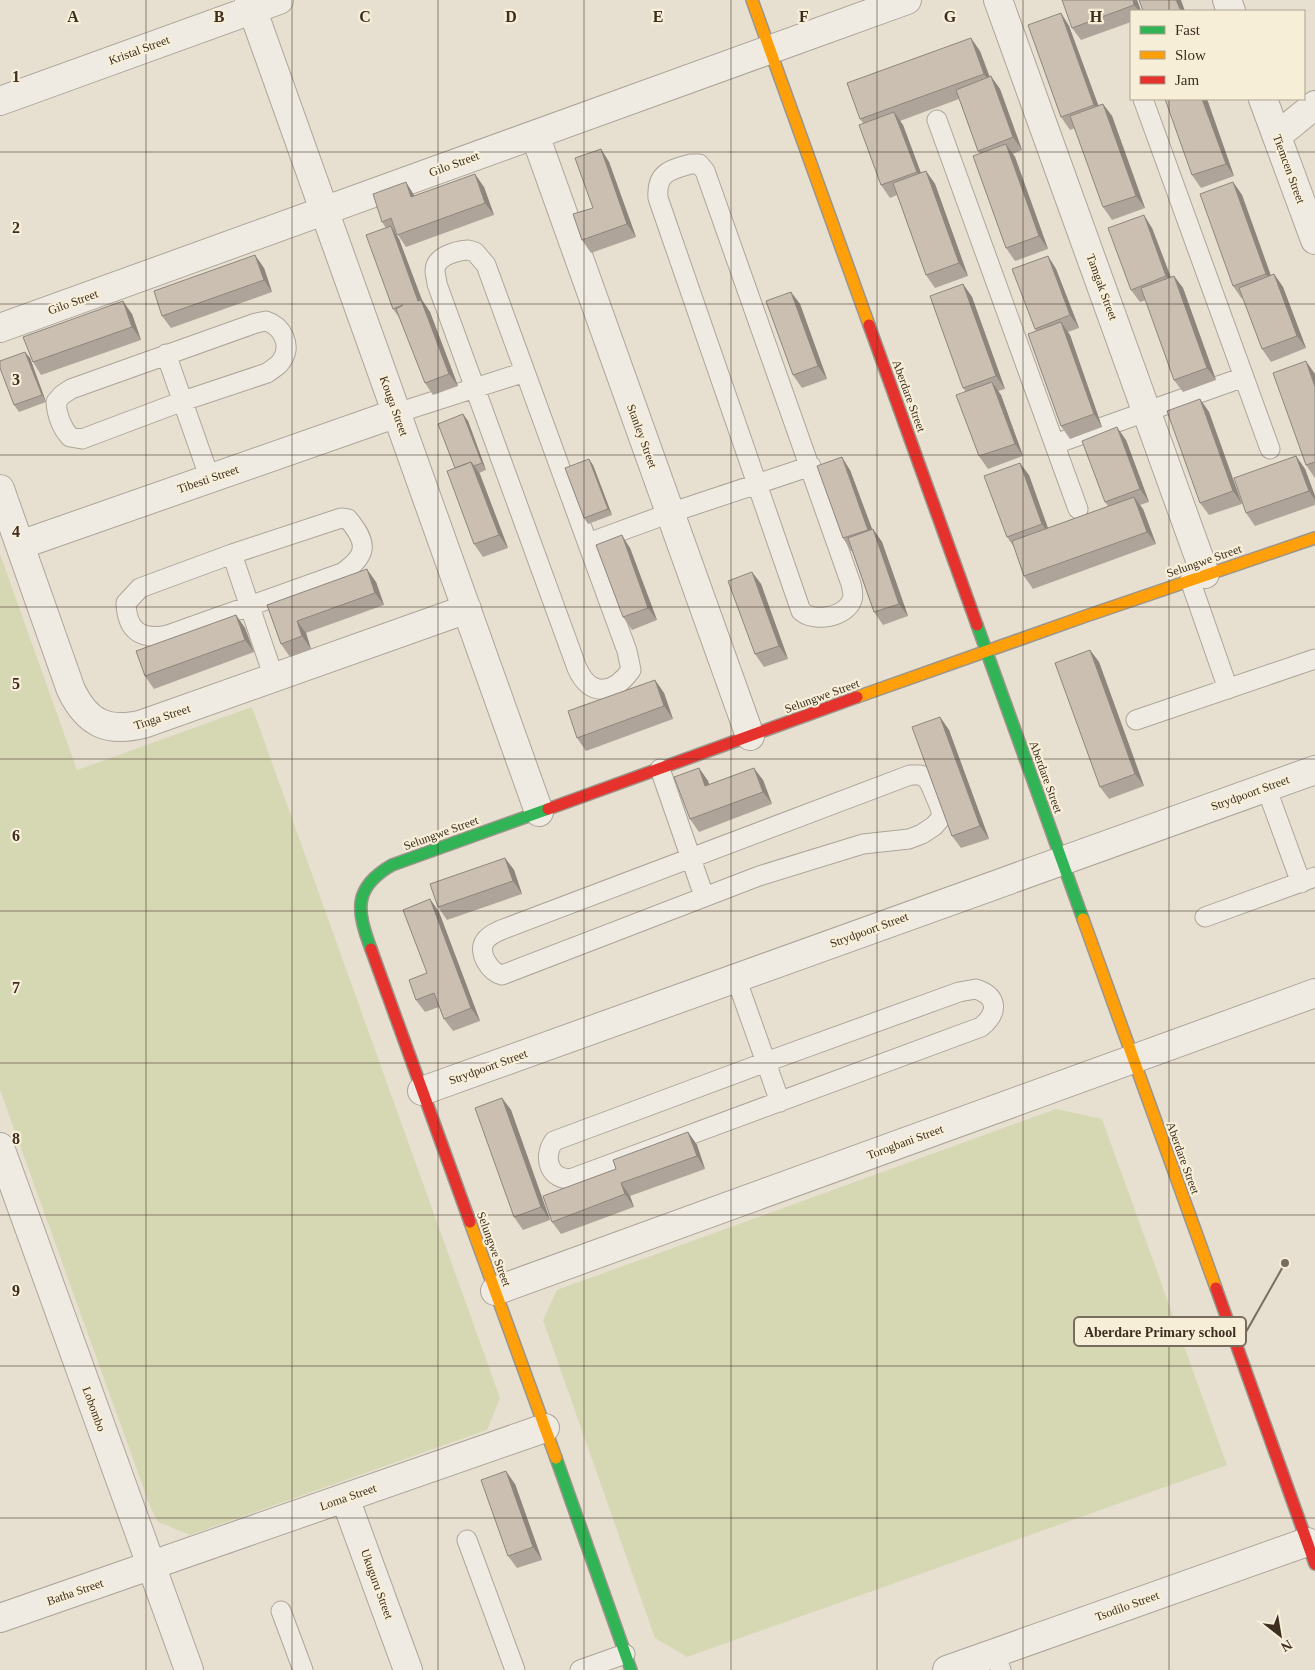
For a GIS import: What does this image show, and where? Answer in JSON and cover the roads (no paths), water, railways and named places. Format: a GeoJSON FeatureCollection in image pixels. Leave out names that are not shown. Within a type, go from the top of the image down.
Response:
{"type":"FeatureCollection","features":[{"type":"Feature","properties":{"kind":"street","name":"Kristal Street"},"geometry":{"type":"LineString","coordinates":[[0,100],[251,4],[279,0]]}},
{"type":"Feature","properties":{"kind":"street","name":"Aberdare Street"},"geometry":{"type":"LineString","coordinates":[[752,0],[1311,1553]]}},
{"type":"Feature","properties":{"kind":"street","name":"Gilo Street"},"geometry":{"type":"LineString","coordinates":[[0,328],[907,0]]}},
{"type":"Feature","properties":{"kind":"street","name":"Tamgak Street"},"geometry":{"type":"LineString","coordinates":[[998,0],[1147,412],[1198,577]]}},
{"type":"Feature","properties":{"kind":"street","name":"Kouga Street"},"geometry":{"type":"LineString","coordinates":[[251,4],[539,812]]}},
{"type":"Feature","properties":{"kind":"street","name":"Tiemcen Street"},"geometry":{"type":"LineString","coordinates":[[1264,100],[1315,240]]}},
{"type":"Feature","properties":{"kind":"street"},"geometry":{"type":"LineString","coordinates":[[1277,136],[1315,106]]}},
{"type":"Feature","properties":{"kind":"street","name":"Stanley Street"},"geometry":{"type":"LineString","coordinates":[[535,135],[750,736]]}},
{"type":"Feature","properties":{"kind":"street","name":"Tibesti Street"},"geometry":{"type":"LineString","coordinates":[[20,545],[397,413]]}},
{"type":"Feature","properties":{"kind":"street","name":"Tinga Street"},"geometry":{"type":"LineString","coordinates":[[0,489],[77,703],[96,722],[111,727],[127,728],[143,724],[467,609]]}},
{"type":"Feature","properties":{"kind":"street","name":"Selungwe Street"},"geometry":{"type":"LineString","coordinates":[[628,1662],[361,921],[360,906],[363,893],[370,881],[392,865],[986,651],[1315,538]]}},
{"type":"Feature","properties":{"kind":"street","name":"Strydpoort Street"},"geometry":{"type":"LineString","coordinates":[[422,1091],[1315,770]]}},
{"type":"Feature","properties":{"kind":"street","name":"Torogbani Street"},"geometry":{"type":"LineString","coordinates":[[495,1291],[1315,993]]}},
{"type":"Feature","properties":{"kind":"street","name":"Lobombo"},"geometry":{"type":"LineString","coordinates":[[0,1147],[188,1670]]}},
{"type":"Feature","properties":{"kind":"street","name":"Loma Street"},"geometry":{"type":"LineString","coordinates":[[151,1566],[545,1428]]}},
{"type":"Feature","properties":{"kind":"street","name":"Ukuguru Street"},"geometry":{"type":"LineString","coordinates":[[345,1498],[408,1670]]}},
{"type":"Feature","properties":{"kind":"street","name":"Tsodilo Street"},"geometry":{"type":"LineString","coordinates":[[947,1670],[998,1662],[1311,1553]]}},
{"type":"Feature","properties":{"kind":"street","name":"Batha Street"},"geometry":{"type":"LineString","coordinates":[[0,1618],[151,1566]]}},
{"type":"Feature","properties":{"kind":"lane"},"geometry":{"type":"LineString","coordinates":[[1143,100],[1270,449]]}},
{"type":"Feature","properties":{"kind":"lane"},"geometry":{"type":"LineString","coordinates":[[936,120],[1078,509]]}},
{"type":"Feature","properties":{"kind":"lane"},"geometry":{"type":"LineString","coordinates":[[699,164],[705,171],[811,466],[851,584],[853,598],[849,606],[838,613],[815,618],[805,615],[801,611],[757,484],[658,198],[657,186],[661,178],[679,167],[699,164]]}},
{"type":"Feature","properties":{"kind":"lane"},"geometry":{"type":"LineString","coordinates":[[468,250],[475,252],[486,265],[630,662],[631,670],[624,680],[609,688],[597,690],[588,685],[581,677],[475,388],[438,284],[435,270],[437,263],[443,258],[459,251],[468,250]]}},
{"type":"Feature","properties":{"kind":"lane"},"geometry":{"type":"LineString","coordinates":[[266,321],[280,329],[285,339],[286,350],[282,360],[276,367],[266,373],[183,401],[82,439],[70,437],[59,420],[56,402],[62,395],[71,389],[166,354],[256,322],[266,321]]}},
{"type":"Feature","properties":{"kind":"lane"},"geometry":{"type":"LineString","coordinates":[[166,354],[210,479]]}},
{"type":"Feature","properties":{"kind":"lane"},"geometry":{"type":"LineString","coordinates":[[397,413],[525,372]]}},
{"type":"Feature","properties":{"kind":"lane"},"geometry":{"type":"LineString","coordinates":[[1055,444],[1244,378]]}},
{"type":"Feature","properties":{"kind":"lane"},"geometry":{"type":"LineString","coordinates":[[588,542],[811,466]]}},
{"type":"Feature","properties":{"kind":"lane"},"geometry":{"type":"LineString","coordinates":[[342,518],[348,518],[356,528],[361,540],[361,556],[355,564],[342,573],[168,635],[153,638],[142,635],[133,628],[126,614],[126,603],[140,588],[232,554],[342,518]]}},
{"type":"Feature","properties":{"kind":"lane"},"geometry":{"type":"LineString","coordinates":[[232,554],[274,678]]}},
{"type":"Feature","properties":{"kind":"lane"},"geometry":{"type":"LineString","coordinates":[[1198,577],[1228,689]]}},
{"type":"Feature","properties":{"kind":"lane"},"geometry":{"type":"LineString","coordinates":[[1136,720],[1315,659]]}},
{"type":"Feature","properties":{"kind":"lane"},"geometry":{"type":"LineString","coordinates":[[660,769],[704,896]]}},
{"type":"Feature","properties":{"kind":"lane"},"geometry":{"type":"LineString","coordinates":[[910,775],[920,775],[927,779],[941,810],[941,818],[934,826],[910,839],[863,844],[759,876],[704,896],[502,975],[492,971],[487,964],[482,949],[484,942],[490,936],[691,857],[910,775]]}},
{"type":"Feature","properties":{"kind":"lane"},"geometry":{"type":"LineString","coordinates":[[1205,917],[1308,880],[1266,787]]}},
{"type":"Feature","properties":{"kind":"lane"},"geometry":{"type":"LineString","coordinates":[[736,978],[780,1102]]}},
{"type":"Feature","properties":{"kind":"lane"},"geometry":{"type":"LineString","coordinates":[[976,989],[983,992],[993,1003],[994,1012],[990,1020],[981,1027],[780,1102],[573,1178],[565,1180],[557,1176],[550,1168],[549,1148],[554,1141],[766,1062],[959,992],[976,989]]}},
{"type":"Feature","properties":{"kind":"lane"},"geometry":{"type":"LineString","coordinates":[[467,1540],[515,1670]]}},
{"type":"Feature","properties":{"kind":"lane"},"geometry":{"type":"LineString","coordinates":[[281,1611],[303,1670]]}},
{"type":"Feature","properties":{"kind":"lane"},"geometry":{"type":"LineString","coordinates":[[580,1670],[628,1662]]}},
{"type":"Feature","properties":{"kind":"place","name":"Aberdare Primary school"},"geometry":{"type":"Point","coordinates":[1285,1263]}}]}
